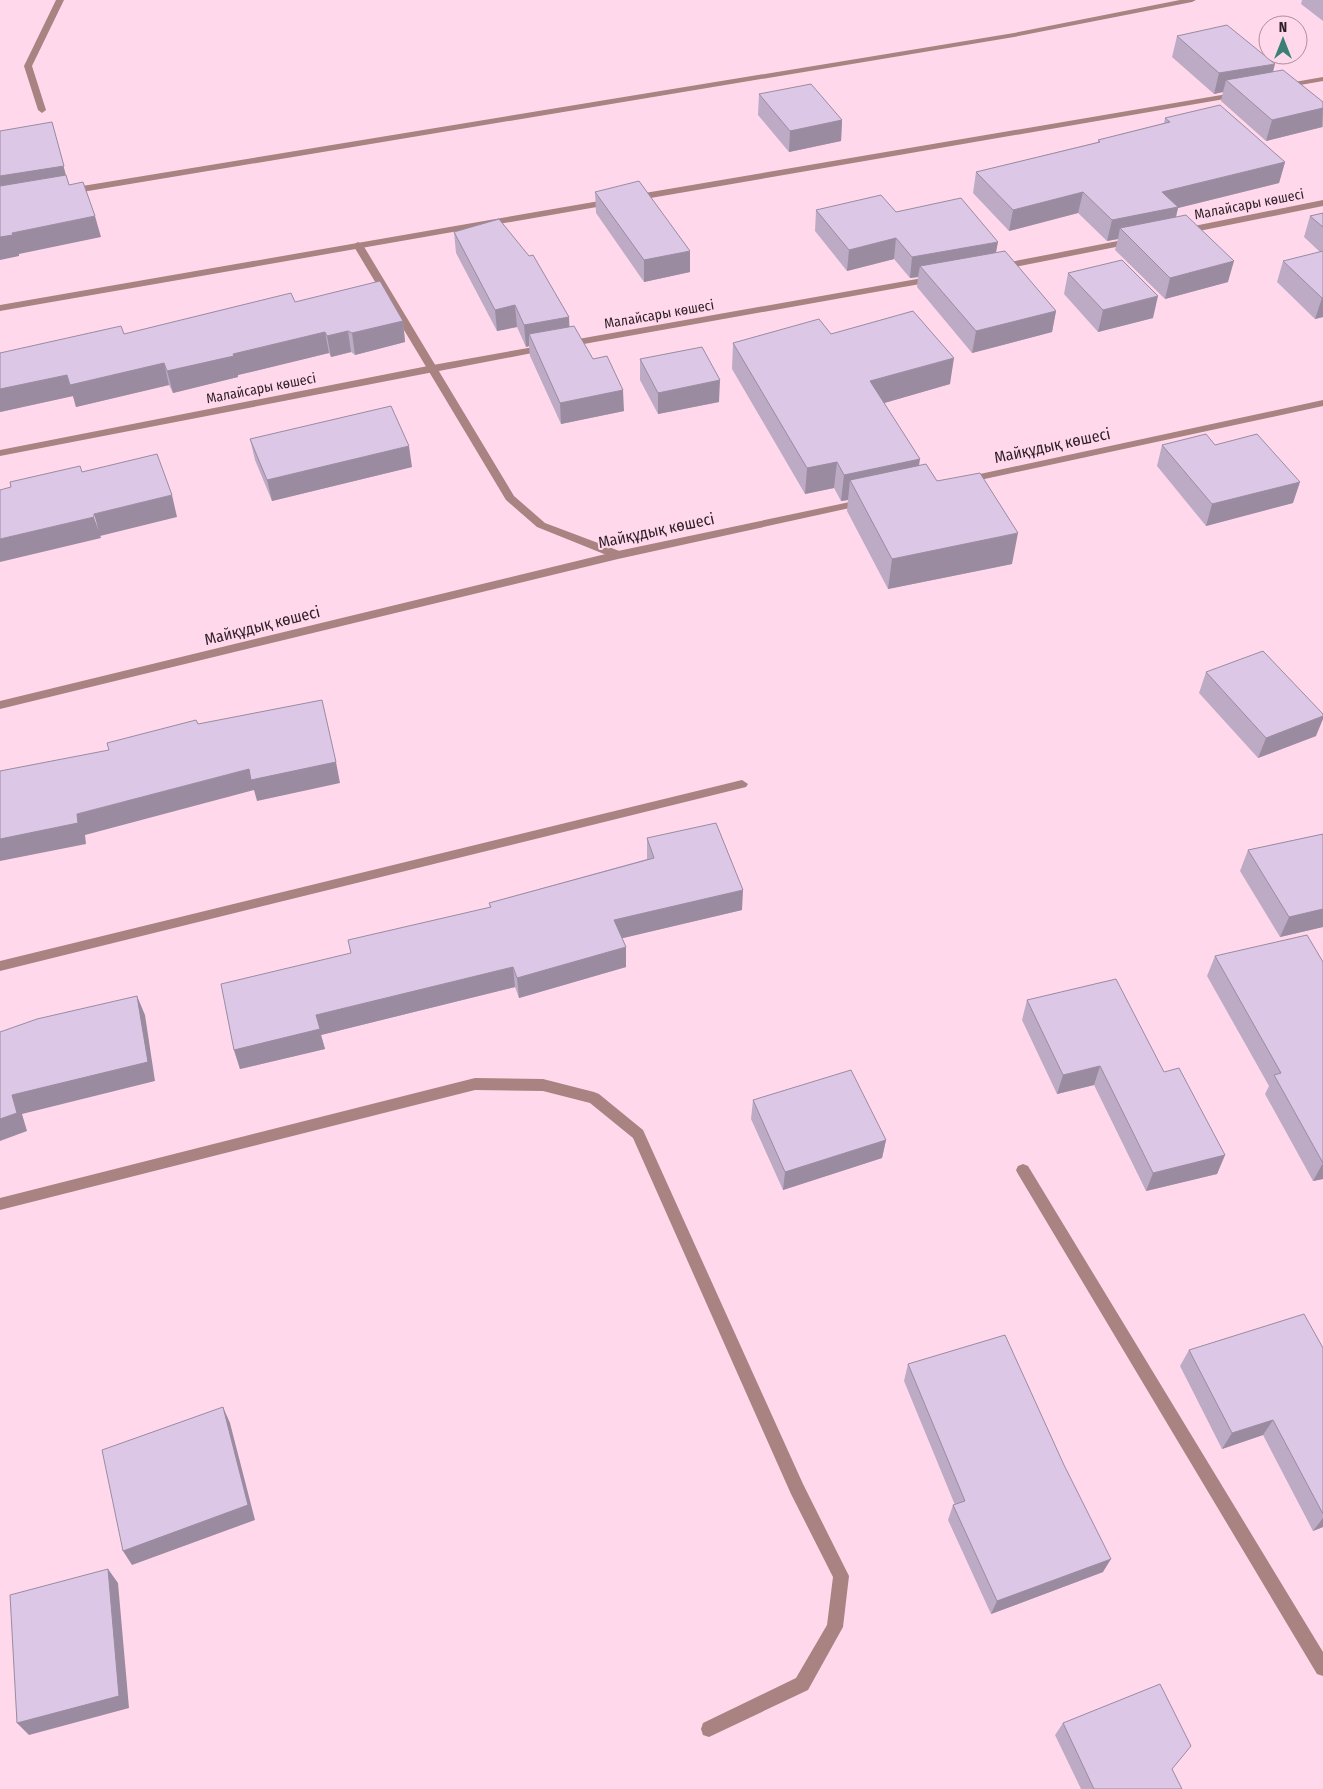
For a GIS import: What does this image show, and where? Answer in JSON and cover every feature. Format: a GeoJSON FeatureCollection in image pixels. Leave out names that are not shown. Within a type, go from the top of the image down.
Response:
{"type":"FeatureCollection","features":[{"type":"Feature","properties":{"kind":"street"},"geometry":{"type":"LineString","coordinates":[[42,110],[28,66],[60,0]]}},
{"type":"Feature","properties":{"kind":"street"},"geometry":{"type":"LineString","coordinates":[[59,193],[1014,35],[1192,0]]}},
{"type":"Feature","properties":{"kind":"street"},"geometry":{"type":"LineString","coordinates":[[1274,88],[1323,79]]}},
{"type":"Feature","properties":{"kind":"street"},"geometry":{"type":"LineString","coordinates":[[627,199],[1244,93]]}},
{"type":"Feature","properties":{"kind":"street"},"geometry":{"type":"LineString","coordinates":[[0,308],[617,201]]}},
{"type":"Feature","properties":{"kind":"street","name":"Малайсары көшесі"},"geometry":{"type":"LineString","coordinates":[[1176,232],[1323,203]]}},
{"type":"Feature","properties":{"kind":"street"},"geometry":{"type":"LineString","coordinates":[[990,269],[1147,238]]}},
{"type":"Feature","properties":{"kind":"street"},"geometry":{"type":"LineString","coordinates":[[358,245],[510,498],[541,525],[618,555]]}},
{"type":"Feature","properties":{"kind":"street","name":"Малайсары көшесі"},"geometry":{"type":"LineString","coordinates":[[0,453],[433,368],[941,278]]}},
{"type":"Feature","properties":{"kind":"street","name":"Майқұдық көшесі"},"geometry":{"type":"LineString","coordinates":[[956,482],[1323,403]]}},
{"type":"Feature","properties":{"kind":"street","name":"Майқұдық көшесі"},"geometry":{"type":"LineString","coordinates":[[0,705],[618,555],[879,499]]}},
{"type":"Feature","properties":{"kind":"street"},"geometry":{"type":"LineString","coordinates":[[0,966],[742,784]]}},
{"type":"Feature","properties":{"kind":"street"},"geometry":{"type":"LineString","coordinates":[[0,1204],[475,1084],[543,1085],[594,1098],[638,1134],[797,1489],[841,1576],[835,1627],[802,1684],[709,1729]]}},
{"type":"Feature","properties":{"kind":"street"},"geometry":{"type":"LineString","coordinates":[[1023,1170],[1323,1668]]}},
{"type":"Feature","properties":{"kind":"building"},"geometry":{"type":"Polygon","coordinates":[[[1227,25],[1258,50],[1258,65],[1269,65],[1219,73],[1177,36],[1227,25]]]}},
{"type":"Feature","properties":{"kind":"building"},"geometry":{"type":"Polygon","coordinates":[[[1283,70],[1323,102],[1323,108],[1272,120],[1226,80],[1283,70]]]}},
{"type":"Feature","properties":{"kind":"building"},"geometry":{"type":"Polygon","coordinates":[[[811,84],[842,120],[790,131],[759,94],[811,84]]]}},
{"type":"Feature","properties":{"kind":"building"},"geometry":{"type":"Polygon","coordinates":[[[1220,105],[1285,162],[1162,192],[1178,207],[1112,220],[1083,192],[1013,210],[976,172],[1100,142],[1098,140],[1170,122],[1165,118],[1220,105]]]}},
{"type":"Feature","properties":{"kind":"building"},"geometry":{"type":"Polygon","coordinates":[[[52,122],[64,166],[0,176],[0,131],[52,122]]]}},
{"type":"Feature","properties":{"kind":"building"},"geometry":{"type":"Polygon","coordinates":[[[66,175],[69,185],[83,182],[95,216],[0,237],[0,186],[66,175]]]}},
{"type":"Feature","properties":{"kind":"building"},"geometry":{"type":"Polygon","coordinates":[[[639,181],[690,251],[644,260],[595,192],[639,181]]]}},
{"type":"Feature","properties":{"kind":"building"},"geometry":{"type":"Polygon","coordinates":[[[881,195],[896,212],[961,198],[998,242],[912,257],[896,238],[849,250],[816,210],[881,195]]]}},
{"type":"Feature","properties":{"kind":"building"},"geometry":{"type":"Polygon","coordinates":[[[1323,213],[1323,227],[1310,216],[1323,213]]]}},
{"type":"Feature","properties":{"kind":"building"},"geometry":{"type":"Polygon","coordinates":[[[1186,215],[1234,261],[1170,278],[1120,228],[1186,215]]]}},
{"type":"Feature","properties":{"kind":"building"},"geometry":{"type":"Polygon","coordinates":[[[499,219],[529,256],[533,255],[569,317],[524,325],[515,305],[495,310],[454,232],[499,219]]]}},
{"type":"Feature","properties":{"kind":"building"},"geometry":{"type":"Polygon","coordinates":[[[1005,251],[1056,311],[976,331],[920,266],[1005,251]]]}},
{"type":"Feature","properties":{"kind":"building"},"geometry":{"type":"Polygon","coordinates":[[[1323,251],[1323,298],[1322,298],[1283,261],[1323,251]]]}},
{"type":"Feature","properties":{"kind":"building"},"geometry":{"type":"Polygon","coordinates":[[[1122,260],[1158,296],[1103,310],[1068,273],[1122,260]]]}},
{"type":"Feature","properties":{"kind":"building"},"geometry":{"type":"Polygon","coordinates":[[[380,281],[403,321],[352,333],[348,331],[327,336],[325,332],[167,371],[164,363],[70,385],[67,375],[0,389],[0,353],[121,326],[124,334],[291,293],[295,302],[380,281]]]}},
{"type":"Feature","properties":{"kind":"building"},"geometry":{"type":"Polygon","coordinates":[[[913,311],[954,358],[870,381],[920,459],[844,475],[837,462],[807,468],[733,343],[819,319],[831,334],[913,311]]]}},
{"type":"Feature","properties":{"kind":"building"},"geometry":{"type":"Polygon","coordinates":[[[574,326],[593,359],[607,356],[623,390],[560,403],[529,334],[574,326]]]}},
{"type":"Feature","properties":{"kind":"building"},"geometry":{"type":"Polygon","coordinates":[[[702,347],[720,380],[658,393],[640,359],[702,347]]]}},
{"type":"Feature","properties":{"kind":"building"},"geometry":{"type":"Polygon","coordinates":[[[391,406],[409,446],[267,480],[250,439],[391,406]]]}},
{"type":"Feature","properties":{"kind":"building"},"geometry":{"type":"Polygon","coordinates":[[[1206,434],[1215,445],[1257,434],[1300,482],[1212,504],[1162,445],[1206,434]]]}},
{"type":"Feature","properties":{"kind":"building"},"geometry":{"type":"Polygon","coordinates":[[[157,454],[172,495],[94,514],[94,517],[0,539],[0,490],[11,487],[10,482],[80,466],[82,472],[157,454]]]}},
{"type":"Feature","properties":{"kind":"building"},"geometry":{"type":"Polygon","coordinates":[[[926,464],[937,481],[980,473],[1018,533],[892,559],[850,480],[926,464]]]}},
{"type":"Feature","properties":{"kind":"building"},"geometry":{"type":"Polygon","coordinates":[[[1263,651],[1323,716],[1266,738],[1206,672],[1263,651]]]}},
{"type":"Feature","properties":{"kind":"building"},"geometry":{"type":"Polygon","coordinates":[[[322,700],[336,762],[251,780],[249,769],[77,814],[78,823],[0,839],[0,771],[109,750],[107,743],[196,720],[198,724],[322,700]]]}},
{"type":"Feature","properties":{"kind":"building"},"geometry":{"type":"Polygon","coordinates":[[[716,823],[743,890],[614,920],[626,947],[517,978],[513,967],[316,1015],[320,1029],[234,1050],[221,984],[351,953],[348,940],[491,907],[489,903],[654,858],[647,838],[716,823]]]}},
{"type":"Feature","properties":{"kind":"building"},"geometry":{"type":"Polygon","coordinates":[[[1323,834],[1323,909],[1289,917],[1248,850],[1323,834]]]}},
{"type":"Feature","properties":{"kind":"building"},"geometry":{"type":"Polygon","coordinates":[[[1307,935],[1323,962],[1323,1163],[1274,1075],[1281,1073],[1215,956],[1307,935]]]}},
{"type":"Feature","properties":{"kind":"building"},"geometry":{"type":"Polygon","coordinates":[[[1116,979],[1164,1072],[1179,1068],[1225,1155],[1153,1173],[1100,1066],[1063,1075],[1027,1000],[1116,979]]]}},
{"type":"Feature","properties":{"kind":"building"},"geometry":{"type":"Polygon","coordinates":[[[137,996],[148,1062],[12,1095],[17,1113],[0,1119],[0,1032],[37,1019],[137,996]]]}},
{"type":"Feature","properties":{"kind":"building"},"geometry":{"type":"Polygon","coordinates":[[[851,1070],[886,1140],[785,1172],[753,1100],[851,1070]]]}},
{"type":"Feature","properties":{"kind":"building"},"geometry":{"type":"Polygon","coordinates":[[[1304,1314],[1323,1348],[1323,1514],[1273,1420],[1232,1433],[1189,1350],[1304,1314]]]}},
{"type":"Feature","properties":{"kind":"building"},"geometry":{"type":"Polygon","coordinates":[[[1005,1335],[1064,1465],[1111,1559],[997,1601],[953,1505],[965,1501],[908,1364],[1005,1335]]]}},
{"type":"Feature","properties":{"kind":"building"},"geometry":{"type":"Polygon","coordinates":[[[223,1407],[248,1505],[123,1551],[102,1450],[223,1407]]]}},
{"type":"Feature","properties":{"kind":"building"},"geometry":{"type":"Polygon","coordinates":[[[108,1569],[119,1696],[17,1723],[10,1595],[108,1569]]]}},
{"type":"Feature","properties":{"kind":"building"},"geometry":{"type":"Polygon","coordinates":[[[1160,1684],[1191,1746],[1172,1769],[1182,1789],[1094,1789],[1063,1723],[1160,1684]]]}}]}
